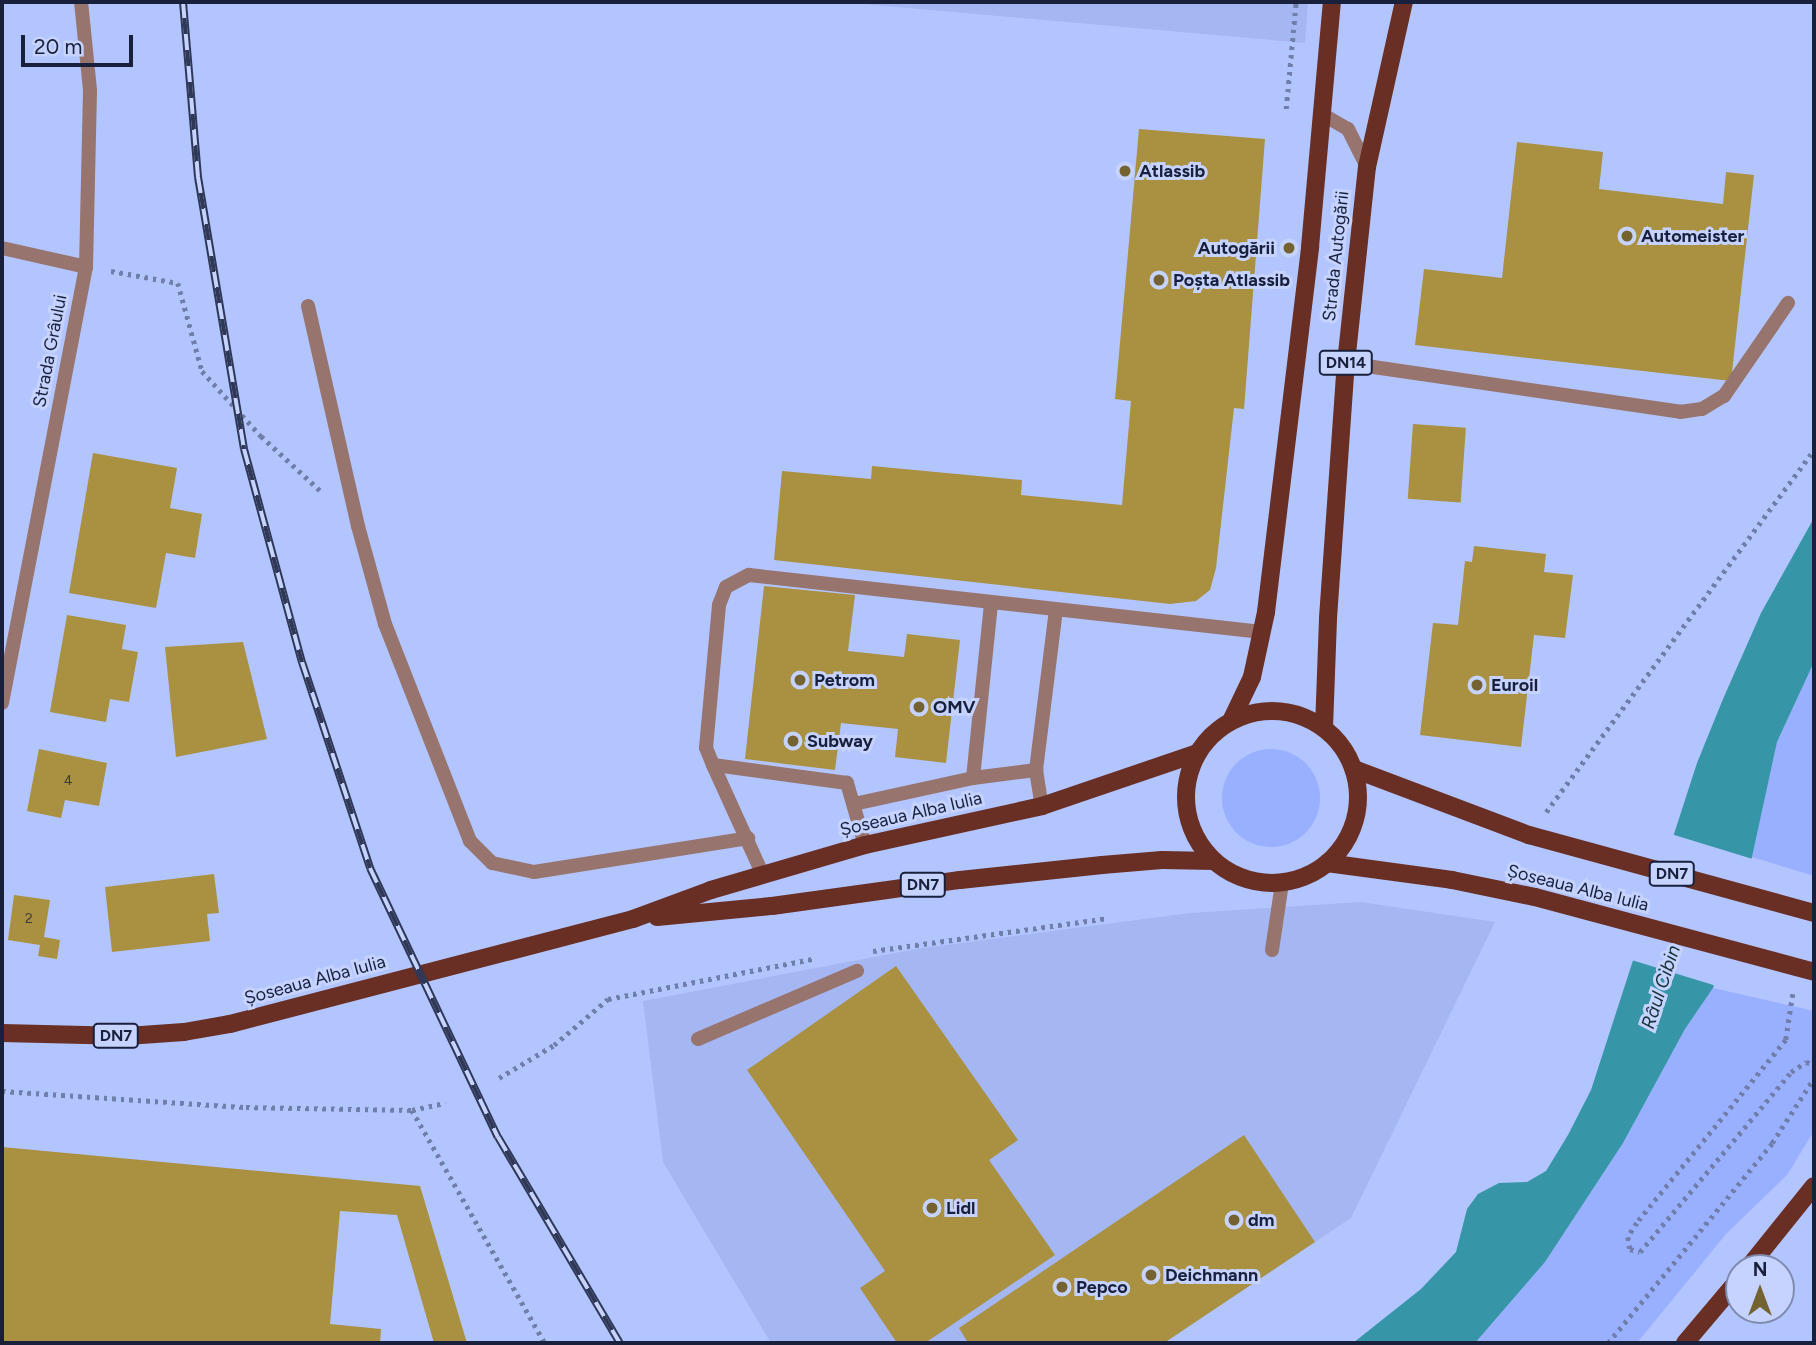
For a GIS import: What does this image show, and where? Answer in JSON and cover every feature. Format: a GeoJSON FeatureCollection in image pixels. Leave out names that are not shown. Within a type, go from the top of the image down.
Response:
{"type":"FeatureCollection","features":[{"type":"Feature","properties":{"kind":"main road","name":"Strada Autogării"},"geometry":{"type":"LineString","coordinates":[[1231,721],[1252,677],[1262,632],[1298,357],[1332,2]]}},
{"type":"Feature","properties":{"kind":"main road","name":"Strada Autogării"},"geometry":{"type":"LineString","coordinates":[[1324,728],[1328,618],[1346,363],[1367,167],[1404,2]]}},
{"type":"Feature","properties":{"kind":"main road","name":"DN7"},"geometry":{"type":"LineString","coordinates":[[1279,711],[1302,716],[1324,728],[1342,746],[1354,769],[1359,795],[1356,821],[1345,845],[1327,863],[1306,877],[1282,883],[1246,878],[1214,861],[1194,832],[1186,798],[1189,775],[1198,752],[1212,735],[1231,721],[1254,713],[1279,711]]}},
{"type":"Feature","properties":{"kind":"main road","name":"Șoseaua Alba Iulia"},"geometry":{"type":"LineString","coordinates":[[2,1033],[127,1036],[184,1032],[230,1024],[633,919],[763,875],[865,845],[1042,806],[1198,752]]}},
{"type":"Feature","properties":{"kind":"main road","name":"Șoseaua Alba Iulia"},"geometry":{"type":"LineString","coordinates":[[1354,769],[1529,835],[1814,913]]}},
{"type":"Feature","properties":{"kind":"main road","name":"Șoseaua Alba Iulia"},"geometry":{"type":"LineString","coordinates":[[633,919],[772,906],[960,880],[1102,865],[1162,860],[1214,861]]}},
{"type":"Feature","properties":{"kind":"main road","name":"Șoseaua Alba Iulia"},"geometry":{"type":"LineString","coordinates":[[1327,863],[1452,880],[1535,897],[1814,972]]}},
{"type":"Feature","properties":{"kind":"main road"},"geometry":{"type":"LineString","coordinates":[[1759,1254],[1814,1186]]}},
{"type":"Feature","properties":{"kind":"main road"},"geometry":{"type":"LineString","coordinates":[[1685,1343],[1725,1296]]}},
{"type":"Feature","properties":{"kind":"street","name":"Strada Grâului"},"geometry":{"type":"LineString","coordinates":[[2,703],[86,267],[90,90],[81,2]]}},
{"type":"Feature","properties":{"kind":"street"},"geometry":{"type":"LineString","coordinates":[[1320,113],[1348,129],[1367,167]]}},
{"type":"Feature","properties":{"kind":"street"},"geometry":{"type":"LineString","coordinates":[[2,248],[86,267]]}},
{"type":"Feature","properties":{"kind":"street"},"geometry":{"type":"LineString","coordinates":[[1346,363],[1680,412],[1702,409],[1724,396],[1788,303]]}},
{"type":"Feature","properties":{"kind":"street"},"geometry":{"type":"LineString","coordinates":[[308,306],[358,526],[385,624],[470,841],[492,863],[534,872],[748,838]]}},
{"type":"Feature","properties":{"kind":"street"},"geometry":{"type":"LineString","coordinates":[[763,875],[706,748],[719,605],[726,587],[749,575],[1262,632]]}},
{"type":"Feature","properties":{"kind":"street"},"geometry":{"type":"LineString","coordinates":[[973,778],[991,604]]}},
{"type":"Feature","properties":{"kind":"street"},"geometry":{"type":"LineString","coordinates":[[1042,806],[1036,770],[1056,610]]}},
{"type":"Feature","properties":{"kind":"street"},"geometry":{"type":"LineString","coordinates":[[713,765],[847,783],[865,845]]}},
{"type":"Feature","properties":{"kind":"street"},"geometry":{"type":"LineString","coordinates":[[853,804],[973,778],[1036,770]]}},
{"type":"Feature","properties":{"kind":"street"},"geometry":{"type":"LineString","coordinates":[[1272,950],[1282,883]]}},
{"type":"Feature","properties":{"kind":"street"},"geometry":{"type":"LineString","coordinates":[[698,1039],[858,971]]}},
{"type":"Feature","properties":{"kind":"path"},"geometry":{"type":"LineString","coordinates":[[1286,108],[1296,2]]}},
{"type":"Feature","properties":{"kind":"path"},"geometry":{"type":"LineString","coordinates":[[86,267],[178,283],[202,371],[261,436],[358,526]]}},
{"type":"Feature","properties":{"kind":"path"},"geometry":{"type":"LineString","coordinates":[[1529,835],[1814,450]]}},
{"type":"Feature","properties":{"kind":"path"},"geometry":{"type":"LineString","coordinates":[[1794,981],[1792,1018],[1786,1040],[1637,1223],[1628,1237],[1630,1249],[1640,1252],[1791,1072],[1806,1062],[1814,1064]]}},
{"type":"Feature","properties":{"kind":"path"},"geometry":{"type":"LineString","coordinates":[[1608,1343],[1772,1143],[1814,1078]]}},
{"type":"Feature","properties":{"kind":"path"},"geometry":{"type":"LineString","coordinates":[[2,1091],[246,1107],[412,1110],[445,1103]]}},
{"type":"Feature","properties":{"kind":"path"},"geometry":{"type":"LineString","coordinates":[[412,1110],[545,1343]]}},
{"type":"Feature","properties":{"kind":"shaded area"},"geometry":{"type":"Polygon","coordinates":[[[840,2],[1308,2],[1305,43],[840,2]]]}},
{"type":"Feature","properties":{"kind":"shaded area"},"geometry":{"type":"Polygon","coordinates":[[[1814,662],[1814,876],[1752,857],[1777,742],[1814,662]]]}},
{"type":"Feature","properties":{"kind":"shaded area"},"geometry":{"type":"Polygon","coordinates":[[[1271,749],[1290,753],[1306,763],[1316,779],[1320,798],[1316,817],[1306,833],[1290,843],[1271,847],[1252,843],[1236,833],[1226,817],[1222,798],[1226,779],[1236,763],[1252,753],[1271,749]]]}},
{"type":"Feature","properties":{"kind":"shaded area"},"geometry":{"type":"Polygon","coordinates":[[[1361,902],[1495,922],[1351,1218],[1164,1343],[771,1343],[663,1162],[643,1001],[916,949],[1190,913],[1361,902]]]}},
{"type":"Feature","properties":{"kind":"shaded area"},"geometry":{"type":"Polygon","coordinates":[[[1713,988],[1814,1011],[1814,1131],[1787,1175],[1726,1234],[1637,1343],[1475,1343],[1545,1262],[1623,1143],[1685,1029],[1713,988]]]}},
{"type":"Feature","properties":{"kind":"water","name":"Râul Cibin"},"geometry":{"type":"Polygon","coordinates":[[[1814,518],[1814,662],[1777,742],[1752,857],[1713,988],[1685,1029],[1623,1143],[1545,1262],[1475,1343],[1353,1343],[1421,1289],[1456,1252],[1467,1209],[1478,1194],[1499,1183],[1527,1182],[1546,1171],[1568,1135],[1591,1090],[1697,763],[1761,613],[1814,518]]]}},
{"type":"Feature","properties":{"kind":"pier"},"geometry":{"type":"Polygon","coordinates":[[[1671,834],[1755,860],[1717,986],[1632,960],[1671,834]]]}},
{"type":"Feature","properties":{"kind":"building"},"geometry":{"type":"Polygon","coordinates":[[[1139,129],[1265,139],[1244,409],[1234,408],[1216,568],[1210,590],[1196,601],[1170,604],[774,560],[782,471],[871,479],[872,466],[1022,480],[1021,495],[1122,505],[1131,401],[1115,399],[1139,129]]]}},
{"type":"Feature","properties":{"kind":"building","name":"Automeister"},"geometry":{"type":"Polygon","coordinates":[[[1517,142],[1603,152],[1599,189],[1723,204],[1726,172],[1754,175],[1731,381],[1415,345],[1424,269],[1502,278],[1517,142]]]}},
{"type":"Feature","properties":{"kind":"building"},"geometry":{"type":"Polygon","coordinates":[[[1413,424],[1466,428],[1461,503],[1408,499],[1413,424]]]}},
{"type":"Feature","properties":{"kind":"building"},"geometry":{"type":"Polygon","coordinates":[[[93,453],[177,468],[170,508],[202,514],[195,558],[166,553],[156,608],[69,593],[93,453]]]}},
{"type":"Feature","properties":{"kind":"building"},"geometry":{"type":"Polygon","coordinates":[[[1474,546],[1546,554],[1544,572],[1573,575],[1565,638],[1534,635],[1521,747],[1420,735],[1433,623],[1458,625],[1465,561],[1472,562],[1474,546]]]}},
{"type":"Feature","properties":{"kind":"building"},"geometry":{"type":"Polygon","coordinates":[[[764,586],[855,595],[848,651],[904,657],[907,634],[960,640],[946,763],[895,757],[898,729],[841,723],[835,770],[745,759],[764,586]]]}},
{"type":"Feature","properties":{"kind":"building"},"geometry":{"type":"Polygon","coordinates":[[[67,615],[126,625],[122,649],[138,652],[129,702],[110,699],[106,722],[50,712],[67,615]]]}},
{"type":"Feature","properties":{"kind":"building"},"geometry":{"type":"Polygon","coordinates":[[[243,642],[267,739],[176,757],[165,647],[243,642]]]}},
{"type":"Feature","properties":{"kind":"building"},"geometry":{"type":"Polygon","coordinates":[[[39,749],[107,763],[99,806],[65,800],[61,818],[27,811],[39,749]]]}},
{"type":"Feature","properties":{"kind":"building"},"geometry":{"type":"Polygon","coordinates":[[[214,874],[219,913],[207,914],[210,941],[112,952],[105,887],[214,874]]]}},
{"type":"Feature","properties":{"kind":"building"},"geometry":{"type":"Polygon","coordinates":[[[14,895],[50,900],[44,937],[60,940],[57,959],[38,956],[40,945],[8,940],[14,895]]]}},
{"type":"Feature","properties":{"kind":"building","name":"Lidl"},"geometry":{"type":"Polygon","coordinates":[[[896,966],[1018,1140],[989,1160],[1055,1255],[925,1343],[897,1343],[860,1288],[885,1271],[747,1070],[896,966]]]}},
{"type":"Feature","properties":{"kind":"building"},"geometry":{"type":"Polygon","coordinates":[[[1244,1135],[1315,1242],[1164,1343],[968,1343],[959,1328],[1244,1135]]]}},
{"type":"Feature","properties":{"kind":"building"},"geometry":{"type":"Polygon","coordinates":[[[2,1147],[420,1186],[467,1343],[434,1343],[397,1215],[340,1211],[330,1324],[381,1329],[380,1343],[2,1343],[2,1147]]]}},
{"type":"Feature","properties":{"kind":"railway"},"geometry":{"type":"LineString","coordinates":[[183,2],[198,177],[244,449],[302,662],[370,868],[498,1137],[620,1343]]}},
{"type":"Feature","properties":{"kind":"place","name":"Atlassib"},"geometry":{"type":"Point","coordinates":[1125,171]}},
{"type":"Feature","properties":{"kind":"place","name":"Automeister"},"geometry":{"type":"Point","coordinates":[1627,236]}},
{"type":"Feature","properties":{"kind":"place","name":"Autogării"},"geometry":{"type":"Point","coordinates":[1289,248]}},
{"type":"Feature","properties":{"kind":"place","name":"Poșta Atlassib"},"geometry":{"type":"Point","coordinates":[1159,280]}},
{"type":"Feature","properties":{"kind":"place","name":"Petrom"},"geometry":{"type":"Point","coordinates":[800,680]}},
{"type":"Feature","properties":{"kind":"place","name":"Euroil"},"geometry":{"type":"Point","coordinates":[1477,685]}},
{"type":"Feature","properties":{"kind":"place","name":"OMV"},"geometry":{"type":"Point","coordinates":[919,707]}},
{"type":"Feature","properties":{"kind":"place","name":"Subway"},"geometry":{"type":"Point","coordinates":[793,741]}},
{"type":"Feature","properties":{"kind":"place","name":"Lidl"},"geometry":{"type":"Point","coordinates":[932,1208]}},
{"type":"Feature","properties":{"kind":"place","name":"dm"},"geometry":{"type":"Point","coordinates":[1234,1220]}},
{"type":"Feature","properties":{"kind":"place","name":"Deichmann"},"geometry":{"type":"Point","coordinates":[1151,1275]}},
{"type":"Feature","properties":{"kind":"place","name":"Pepco"},"geometry":{"type":"Point","coordinates":[1062,1287]}}]}
